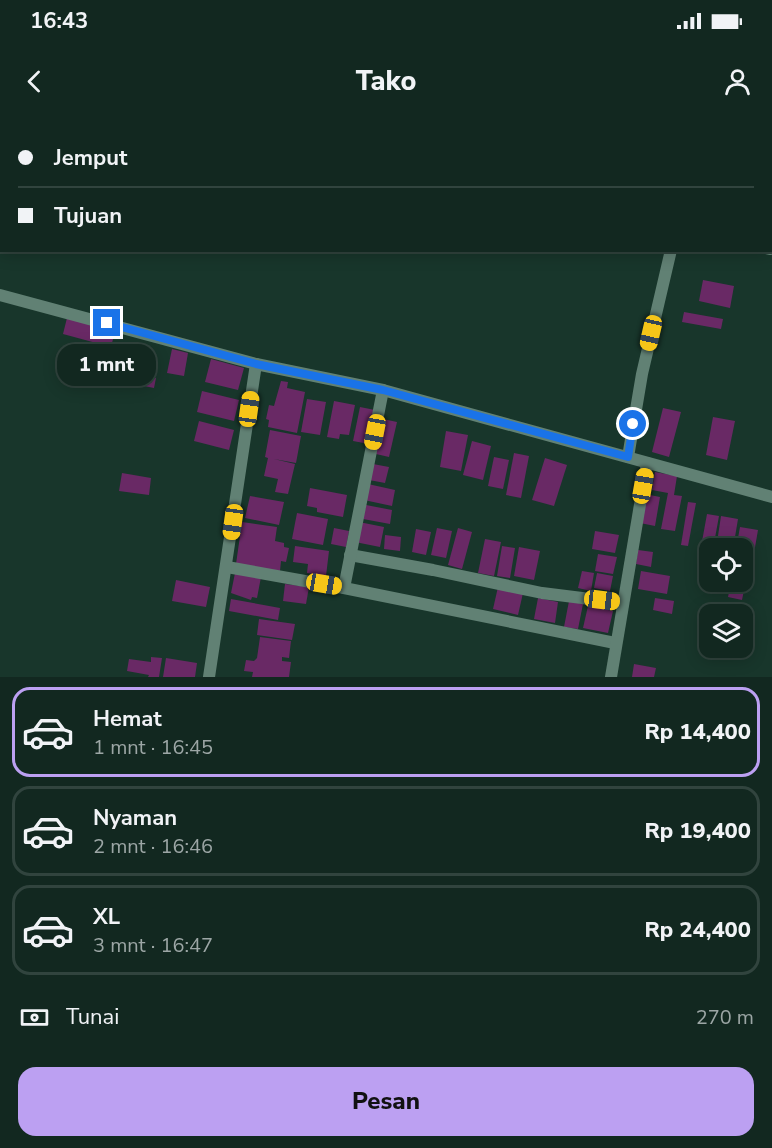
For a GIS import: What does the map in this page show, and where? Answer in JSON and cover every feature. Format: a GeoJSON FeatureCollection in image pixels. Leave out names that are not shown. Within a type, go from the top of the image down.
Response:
{"type":"FeatureCollection","features":[{"type":"Feature","properties":{"kind":"street"},"geometry":{"type":"LineString","coordinates":[[628,457],[642,374],[671,252]]}},
{"type":"Feature","properties":{"kind":"street"},"geometry":{"type":"LineString","coordinates":[[0,295],[256,364],[383,390],[772,497]]}},
{"type":"Feature","properties":{"kind":"street"},"geometry":{"type":"LineString","coordinates":[[209,677],[256,364]]}},
{"type":"Feature","properties":{"kind":"street"},"geometry":{"type":"LineString","coordinates":[[344,588],[383,390]]}},
{"type":"Feature","properties":{"kind":"street"},"geometry":{"type":"LineString","coordinates":[[611,677],[647,463]]}},
{"type":"Feature","properties":{"kind":"street"},"geometry":{"type":"LineString","coordinates":[[350,555],[542,593],[622,603]]}},
{"type":"Feature","properties":{"kind":"street"},"geometry":{"type":"LineString","coordinates":[[227,567],[344,588],[615,643]]}},
{"type":"Feature","properties":{"kind":"building"},"geometry":{"type":"Polygon","coordinates":[[[703,280],[734,286],[730,308],[699,301],[703,280]]]}},
{"type":"Feature","properties":{"kind":"building"},"geometry":{"type":"Polygon","coordinates":[[[684,312],[723,319],[721,329],[682,322],[684,312]]]}},
{"type":"Feature","properties":{"kind":"building"},"geometry":{"type":"Polygon","coordinates":[[[67,318],[115,331],[111,347],[63,334],[67,318]]]}},
{"type":"Feature","properties":{"kind":"building"},"geometry":{"type":"Polygon","coordinates":[[[172,349],[188,353],[184,376],[167,373],[172,349]]]}},
{"type":"Feature","properties":{"kind":"building"},"geometry":{"type":"Polygon","coordinates":[[[115,352],[128,355],[123,379],[109,376],[115,352]]]}},
{"type":"Feature","properties":{"kind":"building"},"geometry":{"type":"Polygon","coordinates":[[[211,359],[244,368],[238,390],[205,382],[211,359]]]}},
{"type":"Feature","properties":{"kind":"building"},"geometry":{"type":"Polygon","coordinates":[[[136,373],[156,378],[154,388],[134,384],[136,373]]]}},
{"type":"Feature","properties":{"kind":"building"},"geometry":{"type":"Polygon","coordinates":[[[281,381],[288,382],[287,388],[305,392],[297,433],[268,427],[269,420],[266,419],[269,405],[274,406],[281,381]]]}},
{"type":"Feature","properties":{"kind":"building"},"geometry":{"type":"Polygon","coordinates":[[[202,391],[239,400],[234,421],[197,412],[202,391]]]}},
{"type":"Feature","properties":{"kind":"building"},"geometry":{"type":"Polygon","coordinates":[[[307,399],[326,402],[320,435],[301,432],[307,399]]]}},
{"type":"Feature","properties":{"kind":"building"},"geometry":{"type":"Polygon","coordinates":[[[334,401],[355,405],[349,435],[340,434],[339,439],[327,437],[334,401]]]}},
{"type":"Feature","properties":{"kind":"building"},"geometry":{"type":"Polygon","coordinates":[[[360,407],[375,410],[369,444],[353,441],[360,407]]]}},
{"type":"Feature","properties":{"kind":"building"},"geometry":{"type":"Polygon","coordinates":[[[663,408],[681,412],[669,457],[652,452],[663,408]]]}},
{"type":"Feature","properties":{"kind":"building"},"geometry":{"type":"Polygon","coordinates":[[[713,417],[735,421],[727,460],[706,455],[713,417]]]}},
{"type":"Feature","properties":{"kind":"building"},"geometry":{"type":"Polygon","coordinates":[[[383,419],[397,422],[389,457],[376,454],[383,419]]]}},
{"type":"Feature","properties":{"kind":"building"},"geometry":{"type":"Polygon","coordinates":[[[199,421],[234,430],[229,450],[194,441],[199,421]]]}},
{"type":"Feature","properties":{"kind":"building"},"geometry":{"type":"Polygon","coordinates":[[[270,430],[301,436],[296,463],[274,459],[295,464],[288,494],[275,492],[278,479],[264,476],[270,430]]]}},
{"type":"Feature","properties":{"kind":"building"},"geometry":{"type":"Polygon","coordinates":[[[446,431],[468,435],[461,471],[440,467],[446,431]]]}},
{"type":"Feature","properties":{"kind":"building"},"geometry":{"type":"Polygon","coordinates":[[[472,441],[491,446],[483,480],[463,475],[472,441]]]}},
{"type":"Feature","properties":{"kind":"building"},"geometry":{"type":"Polygon","coordinates":[[[514,453],[529,456],[521,498],[506,495],[514,453]]]}},
{"type":"Feature","properties":{"kind":"building"},"geometry":{"type":"Polygon","coordinates":[[[494,457],[509,460],[503,489],[488,486],[494,457]]]}},
{"type":"Feature","properties":{"kind":"building"},"geometry":{"type":"Polygon","coordinates":[[[545,458],[567,465],[554,506],[532,500],[545,458]]]}},
{"type":"Feature","properties":{"kind":"building"},"geometry":{"type":"Polygon","coordinates":[[[373,464],[389,467],[385,483],[369,480],[373,464]]]}},
{"type":"Feature","properties":{"kind":"building"},"geometry":{"type":"Polygon","coordinates":[[[655,472],[677,476],[674,495],[682,496],[675,531],[661,529],[668,493],[652,490],[655,472]]]}},
{"type":"Feature","properties":{"kind":"building"},"geometry":{"type":"Polygon","coordinates":[[[122,473],[151,478],[149,495],[119,491],[122,473]]]}},
{"type":"Feature","properties":{"kind":"building"},"geometry":{"type":"Polygon","coordinates":[[[368,484],[395,490],[392,506],[364,500],[368,484]]]}},
{"type":"Feature","properties":{"kind":"building"},"geometry":{"type":"Polygon","coordinates":[[[310,488],[347,495],[343,517],[317,512],[317,508],[307,506],[310,488]]]}},
{"type":"Feature","properties":{"kind":"building"},"geometry":{"type":"Polygon","coordinates":[[[645,494],[660,497],[655,526],[640,523],[645,494]]]}},
{"type":"Feature","properties":{"kind":"building"},"geometry":{"type":"Polygon","coordinates":[[[250,496],[284,502],[279,525],[245,518],[250,496]]]}},
{"type":"Feature","properties":{"kind":"building"},"geometry":{"type":"Polygon","coordinates":[[[688,502],[696,503],[688,546],[681,545],[688,502]]]}},
{"type":"Feature","properties":{"kind":"building"},"geometry":{"type":"Polygon","coordinates":[[[366,505],[392,510],[390,524],[363,519],[366,505]]]}},
{"type":"Feature","properties":{"kind":"building"},"geometry":{"type":"Polygon","coordinates":[[[297,513],[328,519],[323,545],[292,539],[297,513]]]}},
{"type":"Feature","properties":{"kind":"building"},"geometry":{"type":"Polygon","coordinates":[[[707,514],[719,516],[715,538],[703,538],[707,514]]]}},
{"type":"Feature","properties":{"kind":"building"},"geometry":{"type":"Polygon","coordinates":[[[721,516],[738,519],[735,538],[718,538],[721,516]]]}},
{"type":"Feature","properties":{"kind":"building"},"geometry":{"type":"Polygon","coordinates":[[[242,522],[277,527],[275,541],[284,543],[284,547],[289,548],[286,562],[281,561],[280,571],[236,564],[242,522]]]}},
{"type":"Feature","properties":{"kind":"building"},"geometry":{"type":"Polygon","coordinates":[[[359,522],[384,527],[380,547],[355,542],[359,522]]]}},
{"type":"Feature","properties":{"kind":"building"},"geometry":{"type":"Polygon","coordinates":[[[740,527],[758,530],[754,553],[753,538],[738,538],[740,527]]]}},
{"type":"Feature","properties":{"kind":"building"},"geometry":{"type":"Polygon","coordinates":[[[334,528],[349,531],[346,547],[331,544],[334,528]]]}},
{"type":"Feature","properties":{"kind":"building"},"geometry":{"type":"Polygon","coordinates":[[[437,528],[452,531],[446,558],[431,555],[437,528]]]}},
{"type":"Feature","properties":{"kind":"building"},"geometry":{"type":"Polygon","coordinates":[[[458,528],[472,532],[462,569],[448,565],[458,528]]]}},
{"type":"Feature","properties":{"kind":"building"},"geometry":{"type":"Polygon","coordinates":[[[416,529],[431,532],[426,555],[412,552],[416,529]]]}},
{"type":"Feature","properties":{"kind":"building"},"geometry":{"type":"Polygon","coordinates":[[[595,531],[619,535],[615,553],[592,549],[595,531]]]}},
{"type":"Feature","properties":{"kind":"building"},"geometry":{"type":"Polygon","coordinates":[[[385,535],[401,537],[400,551],[384,549],[385,535]]]}},
{"type":"Feature","properties":{"kind":"building"},"geometry":{"type":"Polygon","coordinates":[[[485,539],[501,542],[494,576],[478,573],[485,539]]]}},
{"type":"Feature","properties":{"kind":"building"},"geometry":{"type":"Polygon","coordinates":[[[295,546],[329,551],[326,576],[307,573],[308,564],[293,562],[295,546]]]}},
{"type":"Feature","properties":{"kind":"building"},"geometry":{"type":"Polygon","coordinates":[[[502,546],[515,548],[510,578],[497,576],[502,546]]]}},
{"type":"Feature","properties":{"kind":"building"},"geometry":{"type":"Polygon","coordinates":[[[519,547],[540,551],[534,580],[514,576],[519,547]]]}},
{"type":"Feature","properties":{"kind":"building"},"geometry":{"type":"Polygon","coordinates":[[[638,550],[653,552],[651,567],[636,564],[638,550]]]}},
{"type":"Feature","properties":{"kind":"building"},"geometry":{"type":"Polygon","coordinates":[[[598,554],[617,557],[613,574],[595,571],[598,554]]]}},
{"type":"Feature","properties":{"kind":"building"},"geometry":{"type":"Polygon","coordinates":[[[582,571],[594,573],[591,591],[578,588],[582,571]]]}},
{"type":"Feature","properties":{"kind":"building"},"geometry":{"type":"Polygon","coordinates":[[[641,571],[670,576],[667,594],[638,589],[641,571]]]}},
{"type":"Feature","properties":{"kind":"building"},"geometry":{"type":"Polygon","coordinates":[[[235,573],[261,577],[257,598],[252,597],[251,600],[231,593],[235,573]]]}},
{"type":"Feature","properties":{"kind":"building"},"geometry":{"type":"Polygon","coordinates":[[[597,573],[613,576],[610,591],[594,588],[597,573]]]}},
{"type":"Feature","properties":{"kind":"building"},"geometry":{"type":"Polygon","coordinates":[[[176,580],[210,587],[206,607],[172,601],[176,580]]]}},
{"type":"Feature","properties":{"kind":"building"},"geometry":{"type":"Polygon","coordinates":[[[285,584],[309,587],[306,604],[283,601],[285,584]]]}},
{"type":"Feature","properties":{"kind":"building"},"geometry":{"type":"Polygon","coordinates":[[[498,587],[523,593],[518,615],[493,609],[498,587]]]}},
{"type":"Feature","properties":{"kind":"building"},"geometry":{"type":"Polygon","coordinates":[[[729,592],[744,592],[742,600],[728,597],[729,592]]]}},
{"type":"Feature","properties":{"kind":"building"},"geometry":{"type":"Polygon","coordinates":[[[538,598],[558,602],[555,623],[534,619],[538,598]]]}},
{"type":"Feature","properties":{"kind":"building"},"geometry":{"type":"Polygon","coordinates":[[[655,598],[674,601],[672,614],[653,610],[655,598]]]}},
{"type":"Feature","properties":{"kind":"building"},"geometry":{"type":"Polygon","coordinates":[[[231,599],[280,608],[278,620],[229,611],[231,599]]]}},
{"type":"Feature","properties":{"kind":"building"},"geometry":{"type":"Polygon","coordinates":[[[569,601],[583,604],[578,629],[564,627],[569,601]]]}},
{"type":"Feature","properties":{"kind":"building"},"geometry":{"type":"Polygon","coordinates":[[[588,606],[613,611],[608,633],[583,628],[588,606]]]}},
{"type":"Feature","properties":{"kind":"building"},"geometry":{"type":"Polygon","coordinates":[[[259,619],[295,624],[292,640],[257,635],[259,619]]]}},
{"type":"Feature","properties":{"kind":"building"},"geometry":{"type":"Polygon","coordinates":[[[260,637],[291,641],[289,658],[282,657],[282,661],[291,662],[289,677],[252,677],[253,672],[244,671],[246,660],[254,661],[257,658],[260,637]]]}},
{"type":"Feature","properties":{"kind":"building"},"geometry":{"type":"Polygon","coordinates":[[[151,657],[162,658],[159,677],[148,677],[149,675],[127,671],[129,659],[151,662],[151,657]]]}},
{"type":"Feature","properties":{"kind":"building"},"geometry":{"type":"Polygon","coordinates":[[[166,658],[197,663],[195,677],[163,677],[166,658]]]}},
{"type":"Feature","properties":{"kind":"building"},"geometry":{"type":"Polygon","coordinates":[[[634,664],[656,668],[654,677],[632,677],[634,664]]]}},
{"type":"Feature","properties":{"kind":"route"},"geometry":{"type":"LineString","coordinates":[[107,323],[256,364],[383,390],[628,457],[633,424]]}}]}
